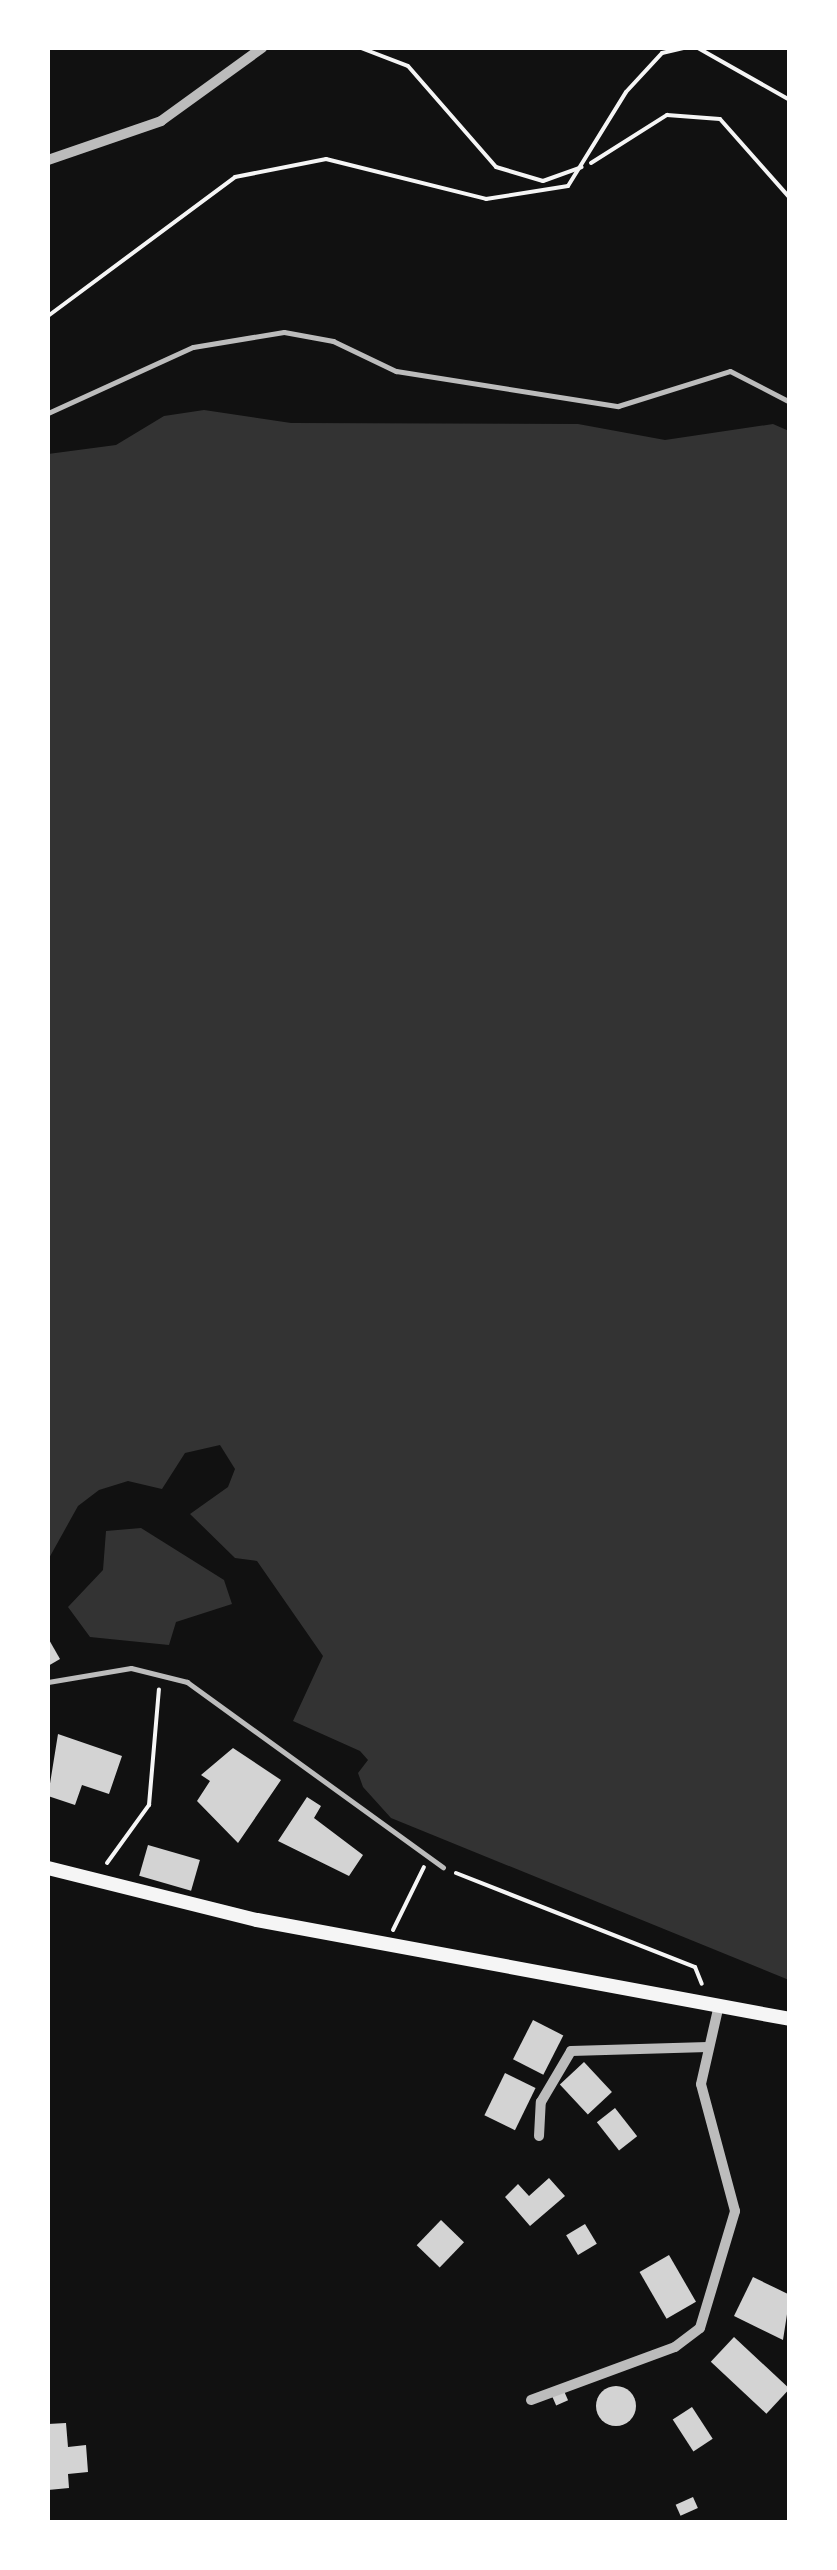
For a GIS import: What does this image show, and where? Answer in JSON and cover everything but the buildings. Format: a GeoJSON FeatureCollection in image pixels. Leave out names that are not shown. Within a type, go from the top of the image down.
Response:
{"type":"FeatureCollection","features":[{"type":"Feature","properties":{"kind":"main road"},"geometry":{"type":"LineString","coordinates":[[48,1868],[387,1943],[790,2019]]}},
{"type":"Feature","properties":{"kind":"street"},"geometry":{"type":"LineString","coordinates":[[48,160],[162,121],[262,48]]}},
{"type":"Feature","properties":{"kind":"street"},"geometry":{"type":"LineString","coordinates":[[531,2400],[675,2347],[700,2328],[735,2210],[731,2174],[705,2113],[708,2047],[719,2005]]}},
{"type":"Feature","properties":{"kind":"street"},"geometry":{"type":"LineString","coordinates":[[539,2136],[541,2102],[571,2050],[708,2047]]}},
{"type":"Feature","properties":{"kind":"lane"},"geometry":{"type":"LineString","coordinates":[[48,412],[194,347],[284,332],[333,341],[396,371],[618,406],[730,371],[790,402]]}},
{"type":"Feature","properties":{"kind":"lane"},"geometry":{"type":"LineString","coordinates":[[48,1682],[132,1668],[163,1676],[262,1730],[350,1808],[443,1866]]}},
{"type":"Feature","properties":{"kind":"path"},"geometry":{"type":"LineString","coordinates":[[361,48],[408,66],[496,167],[543,182],[587,166],[626,92],[662,53],[684,48]]}},
{"type":"Feature","properties":{"kind":"path"},"geometry":{"type":"LineString","coordinates":[[698,48],[790,100]]}},
{"type":"Feature","properties":{"kind":"path"},"geometry":{"type":"LineString","coordinates":[[48,316],[235,176],[326,159],[486,199],[544,196],[666,115],[720,119],[790,198]]}},
{"type":"Feature","properties":{"kind":"path"},"geometry":{"type":"LineString","coordinates":[[93,1877],[145,1816],[163,1676]]}},
{"type":"Feature","properties":{"kind":"path"},"geometry":{"type":"LineString","coordinates":[[387,1943],[429,1858]]}},
{"type":"Feature","properties":{"kind":"path"},"geometry":{"type":"LineString","coordinates":[[443,1866],[695,1967],[699,2001]]}},
{"type":"Feature","properties":{"kind":"shaded area"},"geometry":{"type":"Polygon","coordinates":[[[204,410],[291,423],[578,424],[665,440],[773,424],[789,431],[789,1980],[391,1818],[363,1787],[358,1773],[368,1760],[360,1751],[293,1721],[323,1656],[257,1561],[235,1558],[190,1514],[228,1487],[235,1469],[220,1445],[185,1453],[162,1489],[128,1481],[99,1490],[78,1506],[48,1560],[48,454],[116,445],[164,416],[204,410]]]}},
{"type":"Feature","properties":{"kind":"shaded area"},"geometry":{"type":"Polygon","coordinates":[[[141,1528],[224,1580],[232,1604],[176,1622],[169,1645],[90,1637],[68,1607],[103,1570],[106,1531],[141,1528]]]}}]}
